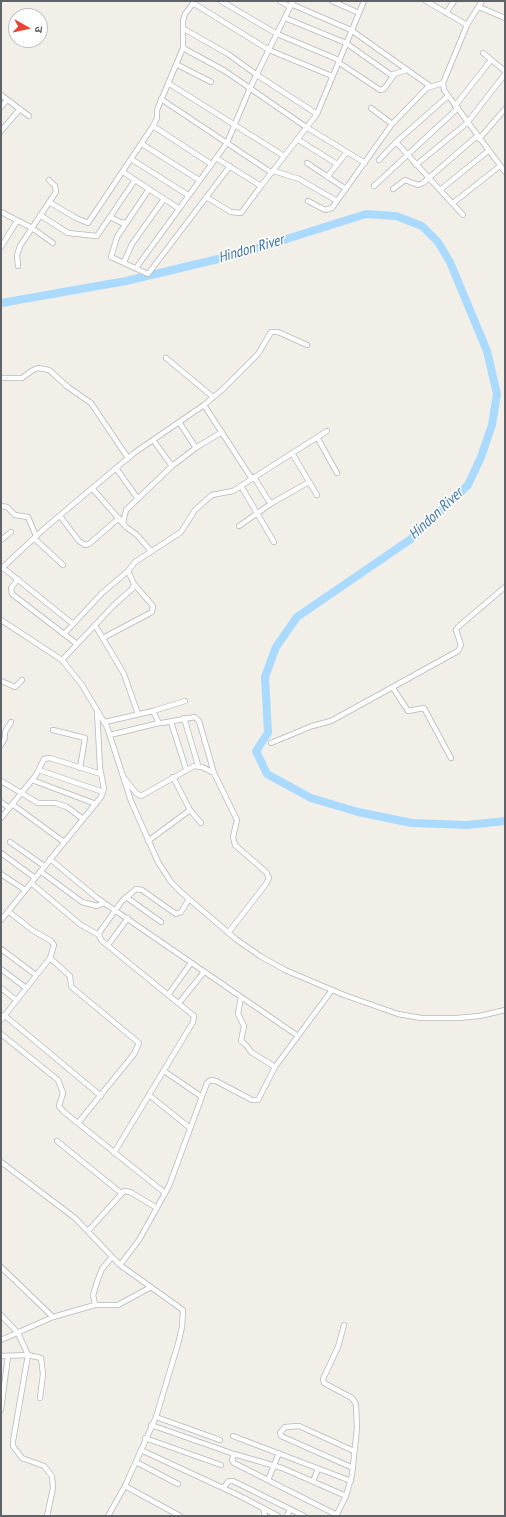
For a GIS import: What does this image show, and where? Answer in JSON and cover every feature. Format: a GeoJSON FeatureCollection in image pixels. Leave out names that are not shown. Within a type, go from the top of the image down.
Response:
{"type":"FeatureCollection","features":[{"type":"Feature","properties":{"kind":"street"},"geometry":{"type":"LineString","coordinates":[[221,1],[277,34],[339,61],[380,90],[384,89],[394,76],[407,70]]}},
{"type":"Feature","properties":{"kind":"street"},"geometry":{"type":"LineString","coordinates":[[280,1],[292,4],[351,30],[430,86]]}},
{"type":"Feature","properties":{"kind":"street"},"geometry":{"type":"LineString","coordinates":[[332,1],[359,13]]}},
{"type":"Feature","properties":{"kind":"street"},"geometry":{"type":"LineString","coordinates":[[206,197],[227,210],[241,213],[248,206],[261,186],[317,114],[364,1]]}},
{"type":"Feature","properties":{"kind":"street"},"geometry":{"type":"LineString","coordinates":[[426,1],[432,3],[467,25]]}},
{"type":"Feature","properties":{"kind":"street"},"geometry":{"type":"LineString","coordinates":[[446,13],[454,1]]}},
{"type":"Feature","properties":{"kind":"street"},"geometry":{"type":"LineString","coordinates":[[482,1],[467,25],[443,83],[444,90],[448,96],[505,172]]}},
{"type":"Feature","properties":{"kind":"street"},"geometry":{"type":"LineString","coordinates":[[49,202],[76,218],[88,223],[123,172],[130,159],[142,144],[157,118],[157,110],[161,99],[183,48],[183,21],[185,14],[194,2],[269,50],[332,76]]}},
{"type":"Feature","properties":{"kind":"street"},"geometry":{"type":"LineString","coordinates":[[136,268],[178,208],[227,143],[250,88],[292,4]]}},
{"type":"Feature","properties":{"kind":"street"},"geometry":{"type":"LineString","coordinates":[[479,7],[505,18]]}},
{"type":"Feature","properties":{"kind":"street"},"geometry":{"type":"LineString","coordinates":[[285,18],[346,43],[387,74],[394,76]]}},
{"type":"Feature","properties":{"kind":"street"},"geometry":{"type":"LineString","coordinates":[[184,29],[228,54],[257,75],[317,114]]}},
{"type":"Feature","properties":{"kind":"street"},"geometry":{"type":"LineString","coordinates":[[183,48],[225,71],[306,127],[365,163]]}},
{"type":"Feature","properties":{"kind":"street"},"geometry":{"type":"LineString","coordinates":[[416,164],[467,123],[505,72],[483,53]]}},
{"type":"Feature","properties":{"kind":"street"},"geometry":{"type":"LineString","coordinates":[[374,186],[457,107],[491,60]]}},
{"type":"Feature","properties":{"kind":"street"},"geometry":{"type":"LineString","coordinates":[[176,64],[211,82]]}},
{"type":"Feature","properties":{"kind":"street"},"geometry":{"type":"LineString","coordinates":[[168,83],[284,156]]}},
{"type":"Feature","properties":{"kind":"street"},"geometry":{"type":"LineString","coordinates":[[308,201],[325,210],[332,208],[392,124],[430,86],[443,83]]}},
{"type":"Feature","properties":{"kind":"street"},"geometry":{"type":"LineString","coordinates":[[1,95],[29,116]]}},
{"type":"Feature","properties":{"kind":"street"},"geometry":{"type":"LineString","coordinates":[[379,160],[396,142],[448,96]]}},
{"type":"Feature","properties":{"kind":"street"},"geometry":{"type":"LineString","coordinates":[[161,99],[273,172],[299,179],[337,202]]}},
{"type":"Feature","properties":{"kind":"street"},"geometry":{"type":"LineString","coordinates":[[1,107],[7,100]]}},
{"type":"Feature","properties":{"kind":"street"},"geometry":{"type":"LineString","coordinates":[[371,108],[392,124]]}},
{"type":"Feature","properties":{"kind":"street"},"geometry":{"type":"LineString","coordinates":[[1,132],[20,109]]}},
{"type":"Feature","properties":{"kind":"street"},"geometry":{"type":"LineString","coordinates":[[393,189],[405,180],[418,185],[429,178],[478,138],[505,109]]}},
{"type":"Feature","properties":{"kind":"street"},"geometry":{"type":"LineString","coordinates":[[153,126],[211,164]]}},
{"type":"Feature","properties":{"kind":"street"},"geometry":{"type":"LineString","coordinates":[[297,139],[337,164]]}},
{"type":"Feature","properties":{"kind":"street"},"geometry":{"type":"LineString","coordinates":[[396,142],[463,215]]}},
{"type":"Feature","properties":{"kind":"street"},"geometry":{"type":"LineString","coordinates":[[142,144],[199,180]]}},
{"type":"Feature","properties":{"kind":"street"},"geometry":{"type":"LineString","coordinates":[[440,190],[488,151]]}},
{"type":"Feature","properties":{"kind":"street"},"geometry":{"type":"LineString","coordinates":[[327,177],[347,152]]}},
{"type":"Feature","properties":{"kind":"street"},"geometry":{"type":"LineString","coordinates":[[216,158],[261,186]]}},
{"type":"Feature","properties":{"kind":"street"},"geometry":{"type":"LineString","coordinates":[[130,159],[188,195]]}},
{"type":"Feature","properties":{"kind":"street"},"geometry":{"type":"LineString","coordinates":[[307,163],[346,189]]}},
{"type":"Feature","properties":{"kind":"street"},"geometry":{"type":"LineString","coordinates":[[149,189],[117,237],[112,252],[112,259],[124,262],[146,273],[150,273],[230,166]]}},
{"type":"Feature","properties":{"kind":"street"},"geometry":{"type":"LineString","coordinates":[[453,203],[500,166]]}},
{"type":"Feature","properties":{"kind":"street"},"geometry":{"type":"LineString","coordinates":[[123,172],[178,208]]}},
{"type":"Feature","properties":{"kind":"street"},"geometry":{"type":"LineString","coordinates":[[18,266],[18,250],[57,189],[49,180]]}},
{"type":"Feature","properties":{"kind":"street"},"geometry":{"type":"LineString","coordinates":[[40,215],[68,233],[97,236],[135,180]]}},
{"type":"Feature","properties":{"kind":"street"},"geometry":{"type":"LineString","coordinates":[[124,262],[132,244],[164,199]]}},
{"type":"Feature","properties":{"kind":"street"},"geometry":{"type":"LineString","coordinates":[[1,212],[32,228],[53,242]]}},
{"type":"Feature","properties":{"kind":"street"},"geometry":{"type":"LineString","coordinates":[[110,217],[122,223],[126,222]]}},
{"type":"Feature","properties":{"kind":"street"},"geometry":{"type":"LineString","coordinates":[[1,247],[17,221]]}},
{"type":"Feature","properties":{"kind":"street"},"geometry":{"type":"LineString","coordinates":[[73,624],[18,579],[2,568],[35,537],[128,458],[204,405],[258,354],[271,332],[278,332],[307,345]]}},
{"type":"Feature","properties":{"kind":"street"},"geometry":{"type":"LineString","coordinates":[[166,358],[213,397]]}},
{"type":"Feature","properties":{"kind":"street"},"geometry":{"type":"LineString","coordinates":[[1,378],[22,378],[38,368],[42,368],[54,374],[68,387],[91,403],[128,458]]}},
{"type":"Feature","properties":{"kind":"street"},"geometry":{"type":"LineString","coordinates":[[204,405],[268,500],[272,503]]}},
{"type":"Feature","properties":{"kind":"street"},"geometry":{"type":"LineString","coordinates":[[179,422],[196,448]]}},
{"type":"Feature","properties":{"kind":"street"},"geometry":{"type":"LineString","coordinates":[[64,634],[102,593],[128,571],[135,562],[181,532],[195,510],[212,495],[229,493],[327,431]]}},
{"type":"Feature","properties":{"kind":"street"},"geometry":{"type":"LineString","coordinates":[[123,523],[126,510],[172,466],[196,448],[222,432]]}},
{"type":"Feature","properties":{"kind":"street"},"geometry":{"type":"LineString","coordinates":[[317,437],[336,473]]}},
{"type":"Feature","properties":{"kind":"street"},"geometry":{"type":"LineString","coordinates":[[153,440],[172,466]]}},
{"type":"Feature","properties":{"kind":"street"},"geometry":{"type":"LineString","coordinates":[[292,453],[317,495]]}},
{"type":"Feature","properties":{"kind":"street"},"geometry":{"type":"LineString","coordinates":[[116,468],[138,499]]}},
{"type":"Feature","properties":{"kind":"street"},"geometry":{"type":"LineString","coordinates":[[239,526],[272,503],[309,482]]}},
{"type":"Feature","properties":{"kind":"street"},"geometry":{"type":"LineString","coordinates":[[241,486],[274,542]]}},
{"type":"Feature","properties":{"kind":"street"},"geometry":{"type":"LineString","coordinates":[[92,488],[123,523],[137,535],[151,551]]}},
{"type":"Feature","properties":{"kind":"street"},"geometry":{"type":"LineString","coordinates":[[1,506],[7,507],[15,515],[28,518],[35,537],[62,565]]}},
{"type":"Feature","properties":{"kind":"street"},"geometry":{"type":"LineString","coordinates":[[60,516],[79,541],[85,545],[89,544],[119,518]]}},
{"type":"Feature","properties":{"kind":"street"},"geometry":{"type":"LineString","coordinates":[[1,540],[11,532]]}},
{"type":"Feature","properties":{"kind":"street"},"geometry":{"type":"LineString","coordinates":[[103,638],[152,612],[152,606],[134,584],[128,571]]}},
{"type":"Feature","properties":{"kind":"street"},"geometry":{"type":"LineString","coordinates":[[18,579],[11,588],[12,594],[77,644]]}},
{"type":"Feature","properties":{"kind":"street"},"geometry":{"type":"LineString","coordinates":[[62,660],[94,625],[132,589],[134,584]]}},
{"type":"Feature","properties":{"kind":"street"},"geometry":{"type":"LineString","coordinates":[[271,743],[312,726],[331,721],[458,651],[461,645],[456,630],[458,627],[505,587]]}},
{"type":"Feature","properties":{"kind":"street"},"geometry":{"type":"LineString","coordinates":[[1,620],[62,660],[82,685],[105,722],[131,802],[148,841],[165,874],[189,899],[228,933],[260,956],[285,970],[380,1008],[408,1016],[457,1018],[480,1016],[505,1010]]}},
{"type":"Feature","properties":{"kind":"street"},"geometry":{"type":"LineString","coordinates":[[94,625],[124,674],[138,714]]}},
{"type":"Feature","properties":{"kind":"street"},"geometry":{"type":"LineString","coordinates":[[1,681],[15,687],[22,680]]}},
{"type":"Feature","properties":{"kind":"street"},"geometry":{"type":"LineString","coordinates":[[393,688],[408,710],[424,708],[451,758]]}},
{"type":"Feature","properties":{"kind":"street"},"geometry":{"type":"LineString","coordinates":[[105,722],[153,711],[185,701]]}},
{"type":"Feature","properties":{"kind":"street"},"geometry":{"type":"LineString","coordinates":[[1,920],[96,804],[103,792],[97,708]]}},
{"type":"Feature","properties":{"kind":"street"},"geometry":{"type":"LineString","coordinates":[[153,711],[159,723]]}},
{"type":"Feature","properties":{"kind":"street"},"geometry":{"type":"LineString","coordinates":[[110,735],[194,716],[199,721],[214,773],[237,820],[233,837],[235,845],[268,875],[269,878],[228,933]]}},
{"type":"Feature","properties":{"kind":"street"},"geometry":{"type":"LineString","coordinates":[[184,718],[198,766]]}},
{"type":"Feature","properties":{"kind":"street"},"geometry":{"type":"LineString","coordinates":[[1,745],[5,738],[5,732],[11,722]]}},
{"type":"Feature","properties":{"kind":"street"},"geometry":{"type":"LineString","coordinates":[[171,722],[186,769]]}},
{"type":"Feature","properties":{"kind":"street"},"geometry":{"type":"LineString","coordinates":[[53,730],[85,738],[80,768]]}},
{"type":"Feature","properties":{"kind":"street"},"geometry":{"type":"LineString","coordinates":[[1,818],[32,780],[44,759],[47,758],[101,774]]}},
{"type":"Feature","properties":{"kind":"street"},"geometry":{"type":"LineString","coordinates":[[123,776],[136,793],[141,796],[186,769],[198,766],[208,769],[214,773]]}},
{"type":"Feature","properties":{"kind":"street"},"geometry":{"type":"LineString","coordinates":[[39,770],[103,792]]}},
{"type":"Feature","properties":{"kind":"street"},"geometry":{"type":"LineString","coordinates":[[173,777],[190,810],[201,823]]}},
{"type":"Feature","properties":{"kind":"street"},"geometry":{"type":"LineString","coordinates":[[1,780],[42,805],[55,802],[66,807],[83,819]]}},
{"type":"Feature","properties":{"kind":"street"},"geometry":{"type":"LineString","coordinates":[[32,780],[96,804]]}},
{"type":"Feature","properties":{"kind":"street"},"geometry":{"type":"LineString","coordinates":[[1,802],[11,806],[64,842]]}},
{"type":"Feature","properties":{"kind":"street"},"geometry":{"type":"LineString","coordinates":[[148,841],[190,810]]}},
{"type":"Feature","properties":{"kind":"street"},"geometry":{"type":"LineString","coordinates":[[10,842],[44,866]]}},
{"type":"Feature","properties":{"kind":"street"},"geometry":{"type":"LineString","coordinates":[[1,853],[35,878]]}},
{"type":"Feature","properties":{"kind":"street"},"geometry":{"type":"LineString","coordinates":[[50,859],[114,910],[128,918],[298,1036]]}},
{"type":"Feature","properties":{"kind":"street"},"geometry":{"type":"LineString","coordinates":[[40,871],[82,902],[97,906],[104,902]]}},
{"type":"Feature","properties":{"kind":"street"},"geometry":{"type":"LineString","coordinates":[[1,874],[25,890]]}},
{"type":"Feature","properties":{"kind":"street"},"geometry":{"type":"LineString","coordinates":[[31,882],[80,925],[99,935],[108,945],[192,1014],[194,1019],[114,1153]]}},
{"type":"Feature","properties":{"kind":"street"},"geometry":{"type":"LineString","coordinates":[[99,935],[114,910],[133,891],[139,889],[176,914],[181,912],[189,899]]}},
{"type":"Feature","properties":{"kind":"street"},"geometry":{"type":"LineString","coordinates":[[126,897],[161,922]]}},
{"type":"Feature","properties":{"kind":"street"},"geometry":{"type":"LineString","coordinates":[[4,1016],[50,958],[54,946],[51,941],[32,930],[8,911]]}},
{"type":"Feature","properties":{"kind":"street"},"geometry":{"type":"LineString","coordinates":[[108,945],[128,918]]}},
{"type":"Feature","properties":{"kind":"street"},"geometry":{"type":"LineString","coordinates":[[1,949],[36,975]]}},
{"type":"Feature","properties":{"kind":"street"},"geometry":{"type":"LineString","coordinates":[[50,958],[70,976],[71,986],[74,989],[139,1043],[134,1054],[78,1123]]}},
{"type":"Feature","properties":{"kind":"street"},"geometry":{"type":"LineString","coordinates":[[168,995],[191,963]]}},
{"type":"Feature","properties":{"kind":"street"},"geometry":{"type":"LineString","coordinates":[[1,969],[26,988]]}},
{"type":"Feature","properties":{"kind":"street"},"geometry":{"type":"LineString","coordinates":[[179,1003],[204,972]]}},
{"type":"Feature","properties":{"kind":"street"},"geometry":{"type":"LineString","coordinates":[[1,988],[16,1000]]}},
{"type":"Feature","properties":{"kind":"street"},"geometry":{"type":"LineString","coordinates":[[120,1265],[139,1240],[165,1193],[178,1164],[207,1083],[211,1080],[216,1081],[252,1100],[258,1100],[275,1067],[332,990]]}},
{"type":"Feature","properties":{"kind":"street"},"geometry":{"type":"LineString","coordinates":[[241,997],[238,1014],[244,1026],[241,1042],[246,1045],[251,1052],[275,1067]]}},
{"type":"Feature","properties":{"kind":"street"},"geometry":{"type":"LineString","coordinates":[[1,1009],[4,1016],[101,1096]]}},
{"type":"Feature","properties":{"kind":"street"},"geometry":{"type":"LineString","coordinates":[[1,1034],[58,1080],[62,1093],[60,1108],[165,1193]]}},
{"type":"Feature","properties":{"kind":"street"},"geometry":{"type":"LineString","coordinates":[[164,1071],[202,1097]]}},
{"type":"Feature","properties":{"kind":"street"},"geometry":{"type":"LineString","coordinates":[[150,1095],[190,1128]]}},
{"type":"Feature","properties":{"kind":"street"},"geometry":{"type":"LineString","coordinates":[[57,1141],[121,1192]]}},
{"type":"Feature","properties":{"kind":"street"},"geometry":{"type":"LineString","coordinates":[[1,1162],[61,1207],[88,1231],[120,1265],[181,1309],[183,1312],[178,1344],[156,1417],[145,1438],[125,1486],[108,1516]]}},
{"type":"Feature","properties":{"kind":"street"},"geometry":{"type":"LineString","coordinates":[[88,1231],[121,1192],[127,1190],[157,1208]]}},
{"type":"Feature","properties":{"kind":"street"},"geometry":{"type":"LineString","coordinates":[[95,1305],[93,1295],[100,1273],[112,1257]]}},
{"type":"Feature","properties":{"kind":"street"},"geometry":{"type":"LineString","coordinates":[[1,1267],[53,1317]]}},
{"type":"Feature","properties":{"kind":"street"},"geometry":{"type":"LineString","coordinates":[[1,1340],[53,1317],[95,1305],[118,1305],[151,1287]]}},
{"type":"Feature","properties":{"kind":"street"},"geometry":{"type":"LineString","coordinates":[[1,1315],[18,1333],[28,1355],[13,1446],[22,1458],[44,1466],[52,1476],[53,1488],[47,1516]]}},
{"type":"Feature","properties":{"kind":"street"},"geometry":{"type":"LineString","coordinates":[[234,1454],[232,1460],[234,1463],[336,1516],[346,1496],[351,1481],[357,1428],[355,1400],[324,1383],[323,1379],[338,1347],[344,1324]]}},
{"type":"Feature","properties":{"kind":"street"},"geometry":{"type":"LineString","coordinates":[[1,1356],[40,1356],[42,1360],[43,1374],[40,1398]]}},
{"type":"Feature","properties":{"kind":"street"},"geometry":{"type":"LineString","coordinates":[[1,1410],[8,1356]]}},
{"type":"Feature","properties":{"kind":"street"},"geometry":{"type":"LineString","coordinates":[[156,1417],[220,1440]]}},
{"type":"Feature","properties":{"kind":"street"},"geometry":{"type":"LineString","coordinates":[[151,1425],[234,1454],[274,1466],[346,1496]]}},
{"type":"Feature","properties":{"kind":"street"},"geometry":{"type":"LineString","coordinates":[[353,1468],[281,1436],[281,1432],[285,1427],[299,1426],[354,1451]]}},
{"type":"Feature","properties":{"kind":"street"},"geometry":{"type":"LineString","coordinates":[[233,1436],[351,1481]]}},
{"type":"Feature","properties":{"kind":"street"},"geometry":{"type":"LineString","coordinates":[[145,1438],[221,1465]]}},
{"type":"Feature","properties":{"kind":"street"},"geometry":{"type":"LineString","coordinates":[[141,1450],[223,1488],[278,1516]]}},
{"type":"Feature","properties":{"kind":"street"},"geometry":{"type":"LineString","coordinates":[[268,1480],[279,1453]]}},
{"type":"Feature","properties":{"kind":"street"},"geometry":{"type":"LineString","coordinates":[[136,1462],[178,1484]]}},
{"type":"Feature","properties":{"kind":"street"},"geometry":{"type":"LineString","coordinates":[[313,1481],[318,1469]]}},
{"type":"Feature","properties":{"kind":"street"},"geometry":{"type":"LineString","coordinates":[[223,1488],[229,1481],[233,1480],[304,1516]]}},
{"type":"Feature","properties":{"kind":"street"},"geometry":{"type":"LineString","coordinates":[[125,1486],[180,1516]]}},
{"type":"Feature","properties":{"kind":"street"},"geometry":{"type":"LineString","coordinates":[[262,1508],[264,1516]]}},
{"type":"Feature","properties":{"kind":"street"},"geometry":{"type":"LineString","coordinates":[[287,1516],[290,1509]]}},
{"type":"Feature","properties":{"kind":"waterway","name":"Hindon River"},"geometry":{"type":"LineString","coordinates":[[1,303],[126,281],[239,254],[366,214],[396,216],[422,226],[438,242],[450,262],[487,351],[497,394],[492,425],[481,457],[468,485],[411,539],[297,617],[276,647],[265,677],[268,733],[256,751],[267,774],[311,798],[358,812],[412,823],[467,825],[505,821]]}}]}
